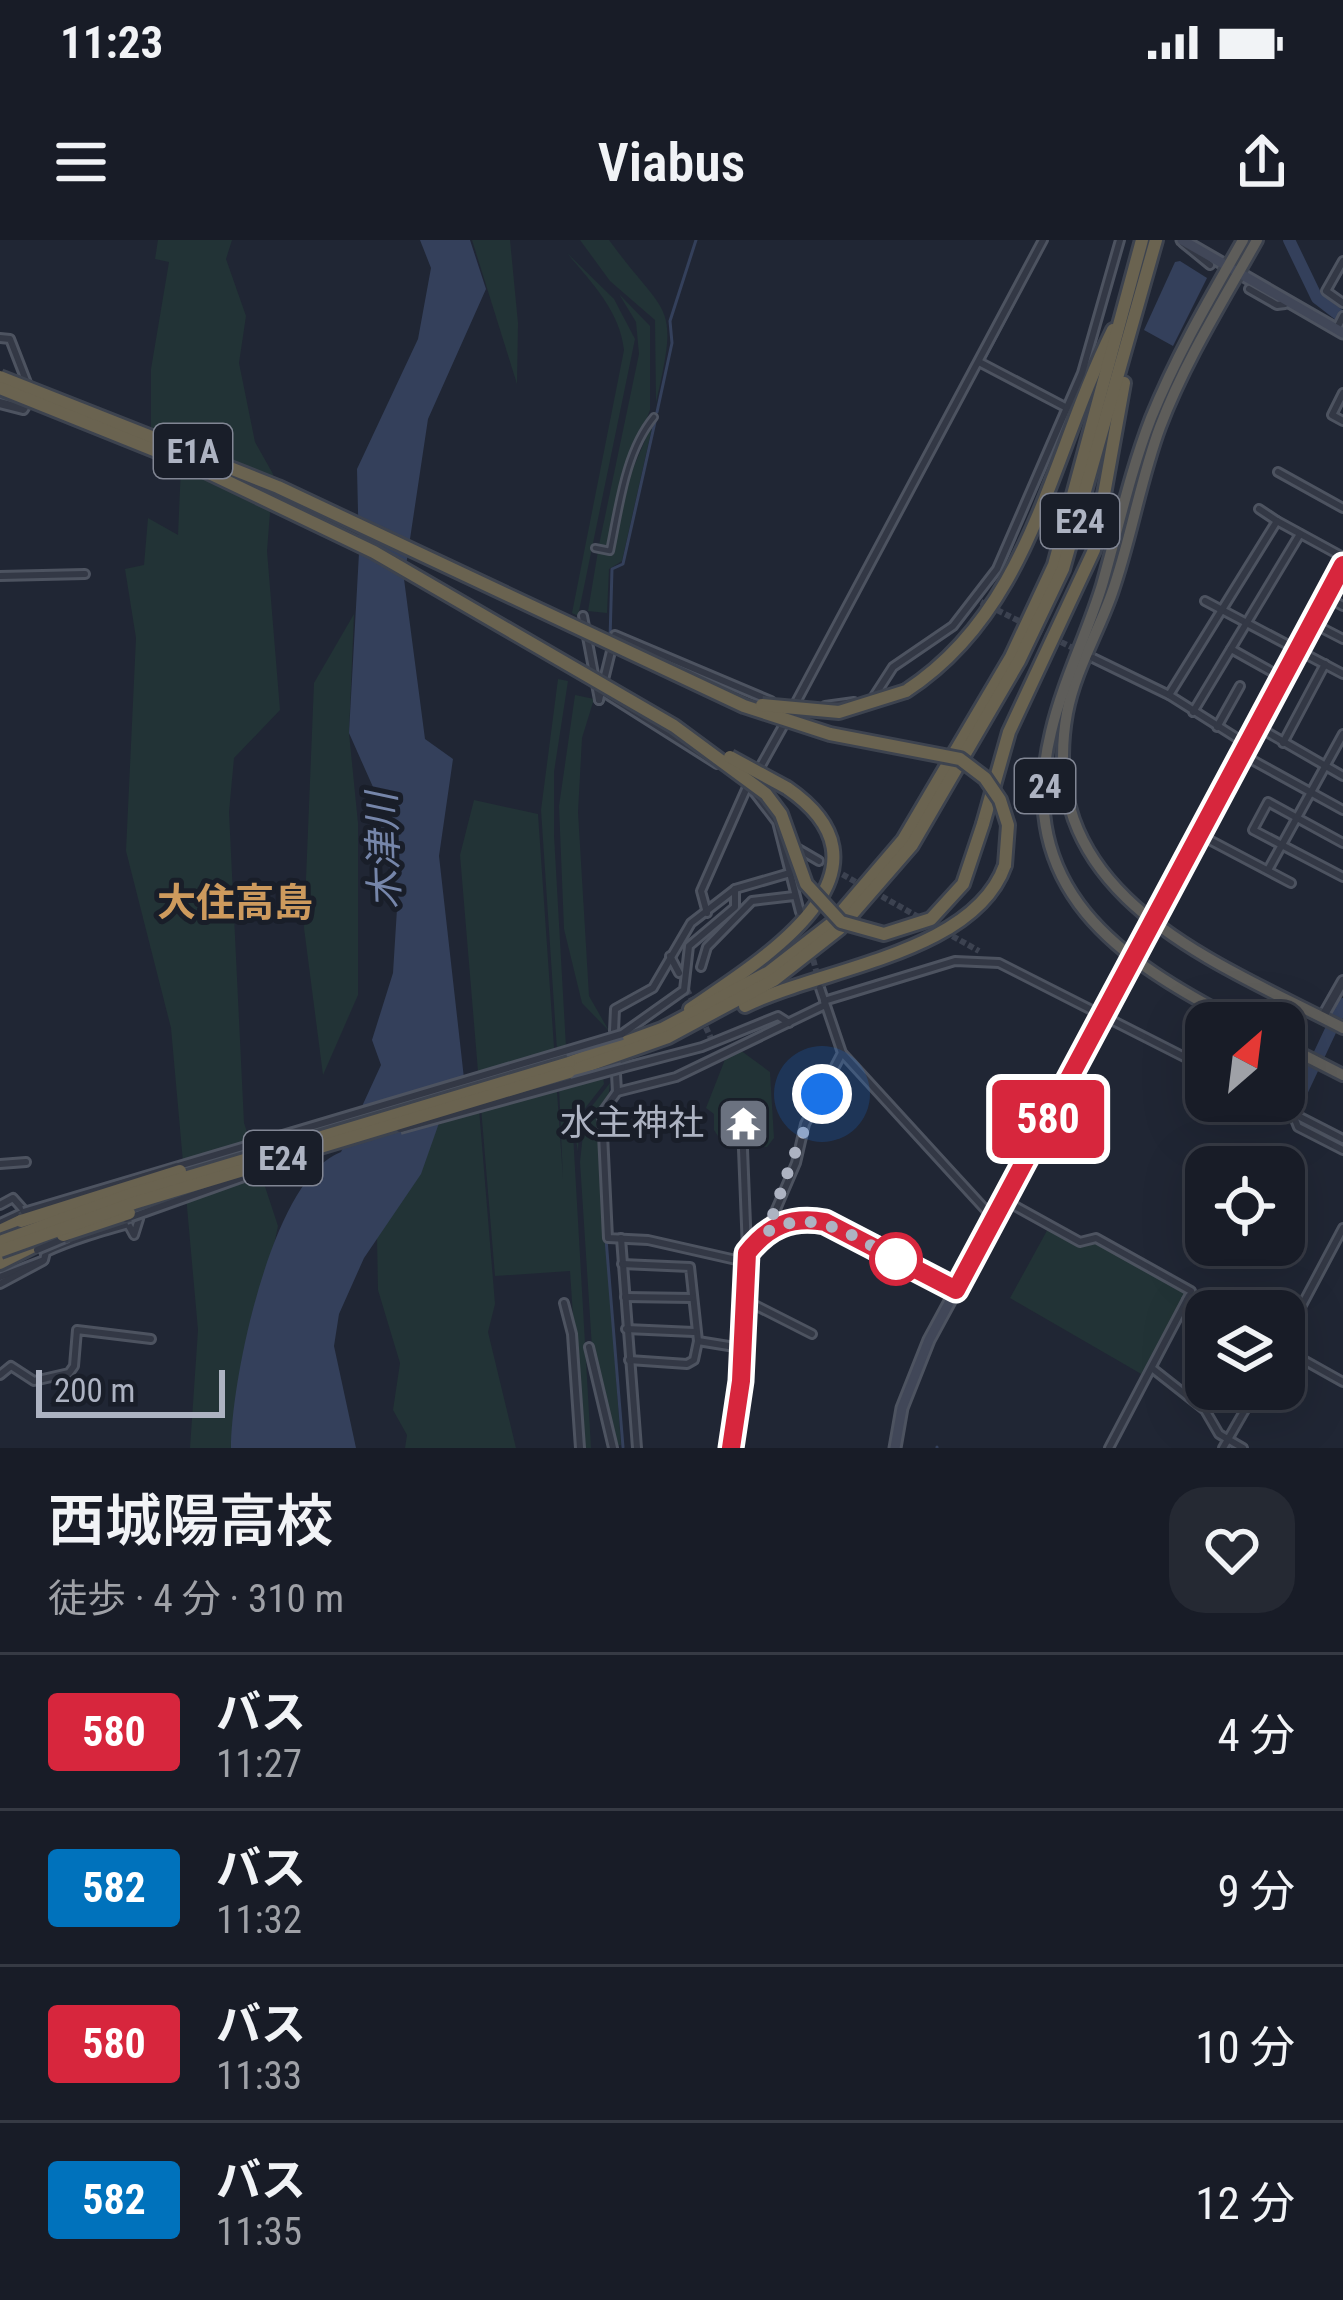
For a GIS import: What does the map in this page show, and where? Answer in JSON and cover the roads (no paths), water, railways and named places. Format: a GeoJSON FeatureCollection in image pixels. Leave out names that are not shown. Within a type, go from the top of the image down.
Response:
{"type":"FeatureCollection","features":[{"type":"Feature","properties":{"kind":"highway","name":"E24"},"geometry":{"type":"LineString","coordinates":[[946,779],[1054,566],[1142,240]]}},
{"type":"Feature","properties":{"kind":"highway","name":"E24"},"geometry":{"type":"LineString","coordinates":[[0,1252],[85,1219],[668,1037],[742,999],[819,946],[878,889],[1031,638],[1063,569],[1156,240]]}},
{"type":"Feature","properties":{"kind":"highway","name":"24"},"geometry":{"type":"LineString","coordinates":[[1243,240],[1162,423],[1113,590],[1064,731],[1072,809],[1102,873],[1154,925],[1333,1023]]}},
{"type":"Feature","properties":{"kind":"highway","name":"24"},"geometry":{"type":"LineString","coordinates":[[1204,1002],[1133,962],[1090,920],[1063,877],[1046,812],[1047,750],[1150,419],[1233,271],[1256,240]]}},
{"type":"Feature","properties":{"kind":"highway"},"geometry":{"type":"LineString","coordinates":[[627,651],[712,689],[797,712],[860,708],[906,691],[964,646],[1013,573],[1126,305]]}},
{"type":"Feature","properties":{"kind":"highway"},"geometry":{"type":"LineString","coordinates":[[674,726],[766,794],[781,814],[815,899],[861,931],[910,929],[941,911],[963,884],[1009,732],[1100,531],[1131,328]]}},
{"type":"Feature","properties":{"kind":"highway","name":"E1A"},"geometry":{"type":"LineString","coordinates":[[0,377],[174,443],[627,651]]}},
{"type":"Feature","properties":{"kind":"highway","name":"E1A"},"geometry":{"type":"LineString","coordinates":[[0,388],[182,460],[374,552],[674,726]]}},
{"type":"Feature","properties":{"kind":"highway"},"geometry":{"type":"LineString","coordinates":[[627,651],[718,695],[806,727],[959,759],[985,778],[1000,800],[1008,825],[1005,865],[988,896],[950,928],[789,985],[668,1037]]}},
{"type":"Feature","properties":{"kind":"highway"},"geometry":{"type":"LineString","coordinates":[[620,1037],[713,993],[797,929],[822,900],[831,875],[832,843],[818,815],[787,788],[674,726]]}},
{"type":"Feature","properties":{"kind":"highway","name":"E24"},"geometry":{"type":"LineString","coordinates":[[0,1242],[98,1204],[569,1068],[620,1037],[701,1011],[803,947],[871,883],[917,828]]}},
{"type":"Feature","properties":{"kind":"highway"},"geometry":{"type":"LineString","coordinates":[[1305,1055],[1343,1076]]}},
{"type":"Feature","properties":{"kind":"highway"},"geometry":{"type":"LineString","coordinates":[[0,1227],[131,1182],[316,1139]]}},
{"type":"Feature","properties":{"kind":"highway"},"geometry":{"type":"LineString","coordinates":[[0,1273],[40,1252],[266,1164]]}},
{"type":"Feature","properties":{"kind":"main road"},"geometry":{"type":"LineString","coordinates":[[1182,240],[1286,304],[1339,330]]}},
{"type":"Feature","properties":{"kind":"main road"},"geometry":{"type":"LineString","coordinates":[[895,1448],[919,1363],[1154,925]]}},
{"type":"Feature","properties":{"kind":"street"},"geometry":{"type":"LineString","coordinates":[[707,913],[700,891],[749,786],[1043,240]]}},
{"type":"Feature","properties":{"kind":"street"},"geometry":{"type":"LineString","coordinates":[[583,616],[589,623],[594,696],[599,700],[615,635],[711,680],[794,705],[873,698],[893,668],[937,640],[979,600],[1018,526],[1101,319],[1120,240]]}},
{"type":"Feature","properties":{"kind":"street"},"geometry":{"type":"LineString","coordinates":[[1182,240],[1186,250],[1210,265]]}},
{"type":"Feature","properties":{"kind":"street"},"geometry":{"type":"LineString","coordinates":[[1343,261],[1326,295],[1343,303]]}},
{"type":"Feature","properties":{"kind":"street"},"geometry":{"type":"LineString","coordinates":[[1249,289],[1286,304]]}},
{"type":"Feature","properties":{"kind":"street"},"geometry":{"type":"LineString","coordinates":[[1339,330],[1343,316]]}},
{"type":"Feature","properties":{"kind":"street"},"geometry":{"type":"LineString","coordinates":[[0,338],[10,339],[32,395],[23,409],[0,403]]}},
{"type":"Feature","properties":{"kind":"street"},"geometry":{"type":"LineString","coordinates":[[979,362],[1065,407]]}},
{"type":"Feature","properties":{"kind":"street"},"geometry":{"type":"LineString","coordinates":[[1332,415],[1343,393]]}},
{"type":"Feature","properties":{"kind":"street"},"geometry":{"type":"LineString","coordinates":[[1318,408],[1343,421]]}},
{"type":"Feature","properties":{"kind":"street"},"geometry":{"type":"LineString","coordinates":[[595,548],[610,551],[627,478],[643,430],[654,417]]}},
{"type":"Feature","properties":{"kind":"street"},"geometry":{"type":"LineString","coordinates":[[1278,472],[1343,508]]}},
{"type":"Feature","properties":{"kind":"street"},"geometry":{"type":"LineString","coordinates":[[1154,925],[1342,567],[1258,509]]}},
{"type":"Feature","properties":{"kind":"street"},"geometry":{"type":"LineString","coordinates":[[1168,695],[1276,520]]}},
{"type":"Feature","properties":{"kind":"street"},"geometry":{"type":"LineString","coordinates":[[1193,712],[1300,534]]}},
{"type":"Feature","properties":{"kind":"street"},"geometry":{"type":"LineString","coordinates":[[0,576],[85,574]]}},
{"type":"Feature","properties":{"kind":"street"},"geometry":{"type":"LineString","coordinates":[[1326,597],[1343,606]]}},
{"type":"Feature","properties":{"kind":"street"},"geometry":{"type":"LineString","coordinates":[[1205,601],[1343,674]]}},
{"type":"Feature","properties":{"kind":"street"},"geometry":{"type":"LineString","coordinates":[[1312,623],[1343,639]]}},
{"type":"Feature","properties":{"kind":"street"},"geometry":{"type":"LineString","coordinates":[[1231,649],[1283,678]]}},
{"type":"Feature","properties":{"kind":"street"},"geometry":{"type":"LineString","coordinates":[[1090,654],[1248,745]]}},
{"type":"Feature","properties":{"kind":"street"},"geometry":{"type":"LineString","coordinates":[[1283,742],[1325,664]]}},
{"type":"Feature","properties":{"kind":"street"},"geometry":{"type":"LineString","coordinates":[[1217,727],[1240,686]]}},
{"type":"Feature","properties":{"kind":"street"},"geometry":{"type":"LineString","coordinates":[[603,692],[749,786],[777,822],[800,912]]}},
{"type":"Feature","properties":{"kind":"street"},"geometry":{"type":"LineString","coordinates":[[1258,728],[1343,776]]}},
{"type":"Feature","properties":{"kind":"street"},"geometry":{"type":"LineString","coordinates":[[1268,870],[1343,734]]}},
{"type":"Feature","properties":{"kind":"street"},"geometry":{"type":"LineString","coordinates":[[1243,755],[1343,810]]}},
{"type":"Feature","properties":{"kind":"street"},"geometry":{"type":"LineString","coordinates":[[1343,843],[1268,802],[1253,830],[1343,878]]}},
{"type":"Feature","properties":{"kind":"street"},"geometry":{"type":"LineString","coordinates":[[1200,836],[1291,883]]}},
{"type":"Feature","properties":{"kind":"street"},"geometry":{"type":"LineString","coordinates":[[782,840],[819,861]]}},
{"type":"Feature","properties":{"kind":"street"},"geometry":{"type":"LineString","coordinates":[[620,1037],[615,1009],[653,988],[691,922],[735,889],[790,873]]}},
{"type":"Feature","properties":{"kind":"street"},"geometry":{"type":"LineString","coordinates":[[23,1217],[620,1037],[684,990],[689,946],[735,907],[735,889]]}},
{"type":"Feature","properties":{"kind":"street"},"geometry":{"type":"LineString","coordinates":[[701,967],[707,947],[752,901],[796,896]]}},
{"type":"Feature","properties":{"kind":"street"},"geometry":{"type":"LineString","coordinates":[[979,951],[1185,1057]]}},
{"type":"Feature","properties":{"kind":"street"},"geometry":{"type":"LineString","coordinates":[[670,956],[680,973]]}},
{"type":"Feature","properties":{"kind":"street"},"geometry":{"type":"LineString","coordinates":[[617,1092],[676,1078],[717,1052],[789,1023],[824,1003],[955,961],[999,962]]}},
{"type":"Feature","properties":{"kind":"street"},"geometry":{"type":"LineString","coordinates":[[1333,1023],[1343,981]]}},
{"type":"Feature","properties":{"kind":"street"},"geometry":{"type":"LineString","coordinates":[[820,988],[842,1053],[994,1219]]}},
{"type":"Feature","properties":{"kind":"street"},"geometry":{"type":"LineString","coordinates":[[40,1252],[284,1163],[619,1071],[778,1016],[789,1023]]}},
{"type":"Feature","properties":{"kind":"street"},"geometry":{"type":"LineString","coordinates":[[746,1258],[767,1232],[796,1163],[805,1124],[842,1053]]}},
{"type":"Feature","properties":{"kind":"street"},"geometry":{"type":"LineString","coordinates":[[619,1071],[617,1092],[602,1113],[608,1238],[746,1258]]}},
{"type":"Feature","properties":{"kind":"street"},"geometry":{"type":"LineString","coordinates":[[1305,1120],[1343,1139]]}},
{"type":"Feature","properties":{"kind":"street"},"geometry":{"type":"LineString","coordinates":[[1296,1122],[1343,1150]]}},
{"type":"Feature","properties":{"kind":"street"},"geometry":{"type":"LineString","coordinates":[[731,1448],[746,1258],[743,1149]]}},
{"type":"Feature","properties":{"kind":"street"},"geometry":{"type":"LineString","coordinates":[[0,1164],[26,1162]]}},
{"type":"Feature","properties":{"kind":"street"},"geometry":{"type":"LineString","coordinates":[[0,1207],[16,1199],[24,1204],[40,1252],[40,1267],[0,1273]]}},
{"type":"Feature","properties":{"kind":"street"},"geometry":{"type":"LineString","coordinates":[[1004,1200],[1080,1242],[1096,1238],[1185,1294]]}},
{"type":"Feature","properties":{"kind":"street"},"geometry":{"type":"LineString","coordinates":[[40,1252],[128,1224],[134,1235],[139,1219]]}},
{"type":"Feature","properties":{"kind":"street"},"geometry":{"type":"LineString","coordinates":[[767,1232],[794,1220],[825,1222],[956,1290]]}},
{"type":"Feature","properties":{"kind":"street"},"geometry":{"type":"LineString","coordinates":[[1305,1299],[1343,1228]]}},
{"type":"Feature","properties":{"kind":"street"},"geometry":{"type":"LineString","coordinates":[[621,1238],[638,1448]]}},
{"type":"Feature","properties":{"kind":"street"},"geometry":{"type":"LineString","coordinates":[[622,1264],[690,1268],[698,1341],[694,1360],[687,1364],[629,1360]]}},
{"type":"Feature","properties":{"kind":"street"},"geometry":{"type":"LineString","coordinates":[[625,1297],[692,1298]]}},
{"type":"Feature","properties":{"kind":"street"},"geometry":{"type":"LineString","coordinates":[[742,1299],[812,1334]]}},
{"type":"Feature","properties":{"kind":"street"},"geometry":{"type":"LineString","coordinates":[[563,1303],[572,1334],[580,1448]]}},
{"type":"Feature","properties":{"kind":"street"},"geometry":{"type":"LineString","coordinates":[[1109,1448],[1185,1304]]}},
{"type":"Feature","properties":{"kind":"street"},"geometry":{"type":"LineString","coordinates":[[626,1329],[694,1332]]}},
{"type":"Feature","properties":{"kind":"street"},"geometry":{"type":"LineString","coordinates":[[0,1375],[11,1366],[34,1381],[69,1373],[74,1366],[77,1330],[151,1339]]}},
{"type":"Feature","properties":{"kind":"street"},"geometry":{"type":"LineString","coordinates":[[698,1341],[741,1348]]}},
{"type":"Feature","properties":{"kind":"street"},"geometry":{"type":"LineString","coordinates":[[589,1347],[613,1448]]}},
{"type":"Feature","properties":{"kind":"street"},"geometry":{"type":"LineString","coordinates":[[1305,1361],[1343,1382]]}},
{"type":"Feature","properties":{"kind":"street"},"geometry":{"type":"LineString","coordinates":[[1154,1370],[1205,1411],[1226,1444],[1243,1448]]}},
{"type":"Feature","properties":{"kind":"street"},"geometry":{"type":"LineString","coordinates":[[1226,1444],[1245,1410]]}},
{"type":"Feature","properties":{"kind":"water"},"geometry":{"type":"Polygon","coordinates":[[[420,240],[470,240],[486,289],[428,419],[404,579],[425,739],[453,759],[439,856],[468,1114],[439,1123],[421,1174],[364,1258],[339,1314],[334,1346],[356,1448],[231,1448],[238,1377],[276,1239],[316,1169],[341,1152],[381,1065],[372,1040],[393,973],[397,909],[373,787],[349,733],[359,553],[357,469],[418,339],[431,268],[420,240]]]}},
{"type":"Feature","properties":{"kind":"water"},"geometry":{"type":"Polygon","coordinates":[[[1175,262],[1207,278],[1173,346],[1144,330],[1175,262]]]}},
{"type":"Feature","properties":{"kind":"waterway"},"geometry":{"type":"LineString","coordinates":[[657,412],[672,343],[670,321],[696,240]]}},
{"type":"Feature","properties":{"kind":"waterway"},"geometry":{"type":"LineString","coordinates":[[985,358],[1047,240]]}},
{"type":"Feature","properties":{"kind":"waterway"},"geometry":{"type":"LineString","coordinates":[[1289,240],[1317,298],[1343,318]]}},
{"type":"Feature","properties":{"kind":"waterway"},"geometry":{"type":"LineString","coordinates":[[891,532],[980,366]]}},
{"type":"Feature","properties":{"kind":"waterway"},"geometry":{"type":"LineString","coordinates":[[610,639],[612,569],[623,564],[655,422]]}},
{"type":"Feature","properties":{"kind":"waterway"},"geometry":{"type":"LineString","coordinates":[[1343,1004],[1295,1106],[1299,1122],[1343,1146]]}},
{"type":"Feature","properties":{"kind":"waterway"},"geometry":{"type":"LineString","coordinates":[[818,1107],[843,1061]]}},
{"type":"Feature","properties":{"kind":"waterway"},"geometry":{"type":"LineString","coordinates":[[612,1096],[613,1075]]}},
{"type":"Feature","properties":{"kind":"waterway"},"geometry":{"type":"LineString","coordinates":[[795,1173],[805,1137]]}},
{"type":"Feature","properties":{"kind":"waterway"},"geometry":{"type":"LineString","coordinates":[[602,1173],[604,1218]]}},
{"type":"Feature","properties":{"kind":"waterway"},"geometry":{"type":"LineString","coordinates":[[606,1239],[623,1447]]}},
{"type":"Feature","properties":{"kind":"tunnel"},"geometry":{"type":"LineString","coordinates":[[981,602],[1025,624]]}},
{"type":"Feature","properties":{"kind":"tunnel"},"geometry":{"type":"LineString","coordinates":[[1037,630],[1079,651]]}},
{"type":"Feature","properties":{"kind":"tunnel"},"geometry":{"type":"LineString","coordinates":[[819,861],[863,886]]}},
{"type":"Feature","properties":{"kind":"tunnel"},"geometry":{"type":"LineString","coordinates":[[874,892],[979,951]]}},
{"type":"Feature","properties":{"kind":"tunnel"},"geometry":{"type":"LineString","coordinates":[[811,951],[818,978]]}},
{"type":"Feature","properties":{"kind":"tunnel"},"geometry":{"type":"LineString","coordinates":[[679,973],[696,1008]]}},
{"type":"Feature","properties":{"kind":"tunnel"},"geometry":{"type":"LineString","coordinates":[[702,1019],[715,1047]]}},
{"type":"Feature","properties":{"kind":"place","name":"水主神社"},"geometry":{"type":"Point","coordinates":[743,1123]}},
{"type":"Feature","properties":{"kind":"district","name":"大住高島"},"geometry":{"type":"Point","coordinates":[235,903]}},
{"type":"Feature","properties":{"kind":"water label","name":"木津川"},"geometry":{"type":"Point","coordinates":[384,851]}}]}
